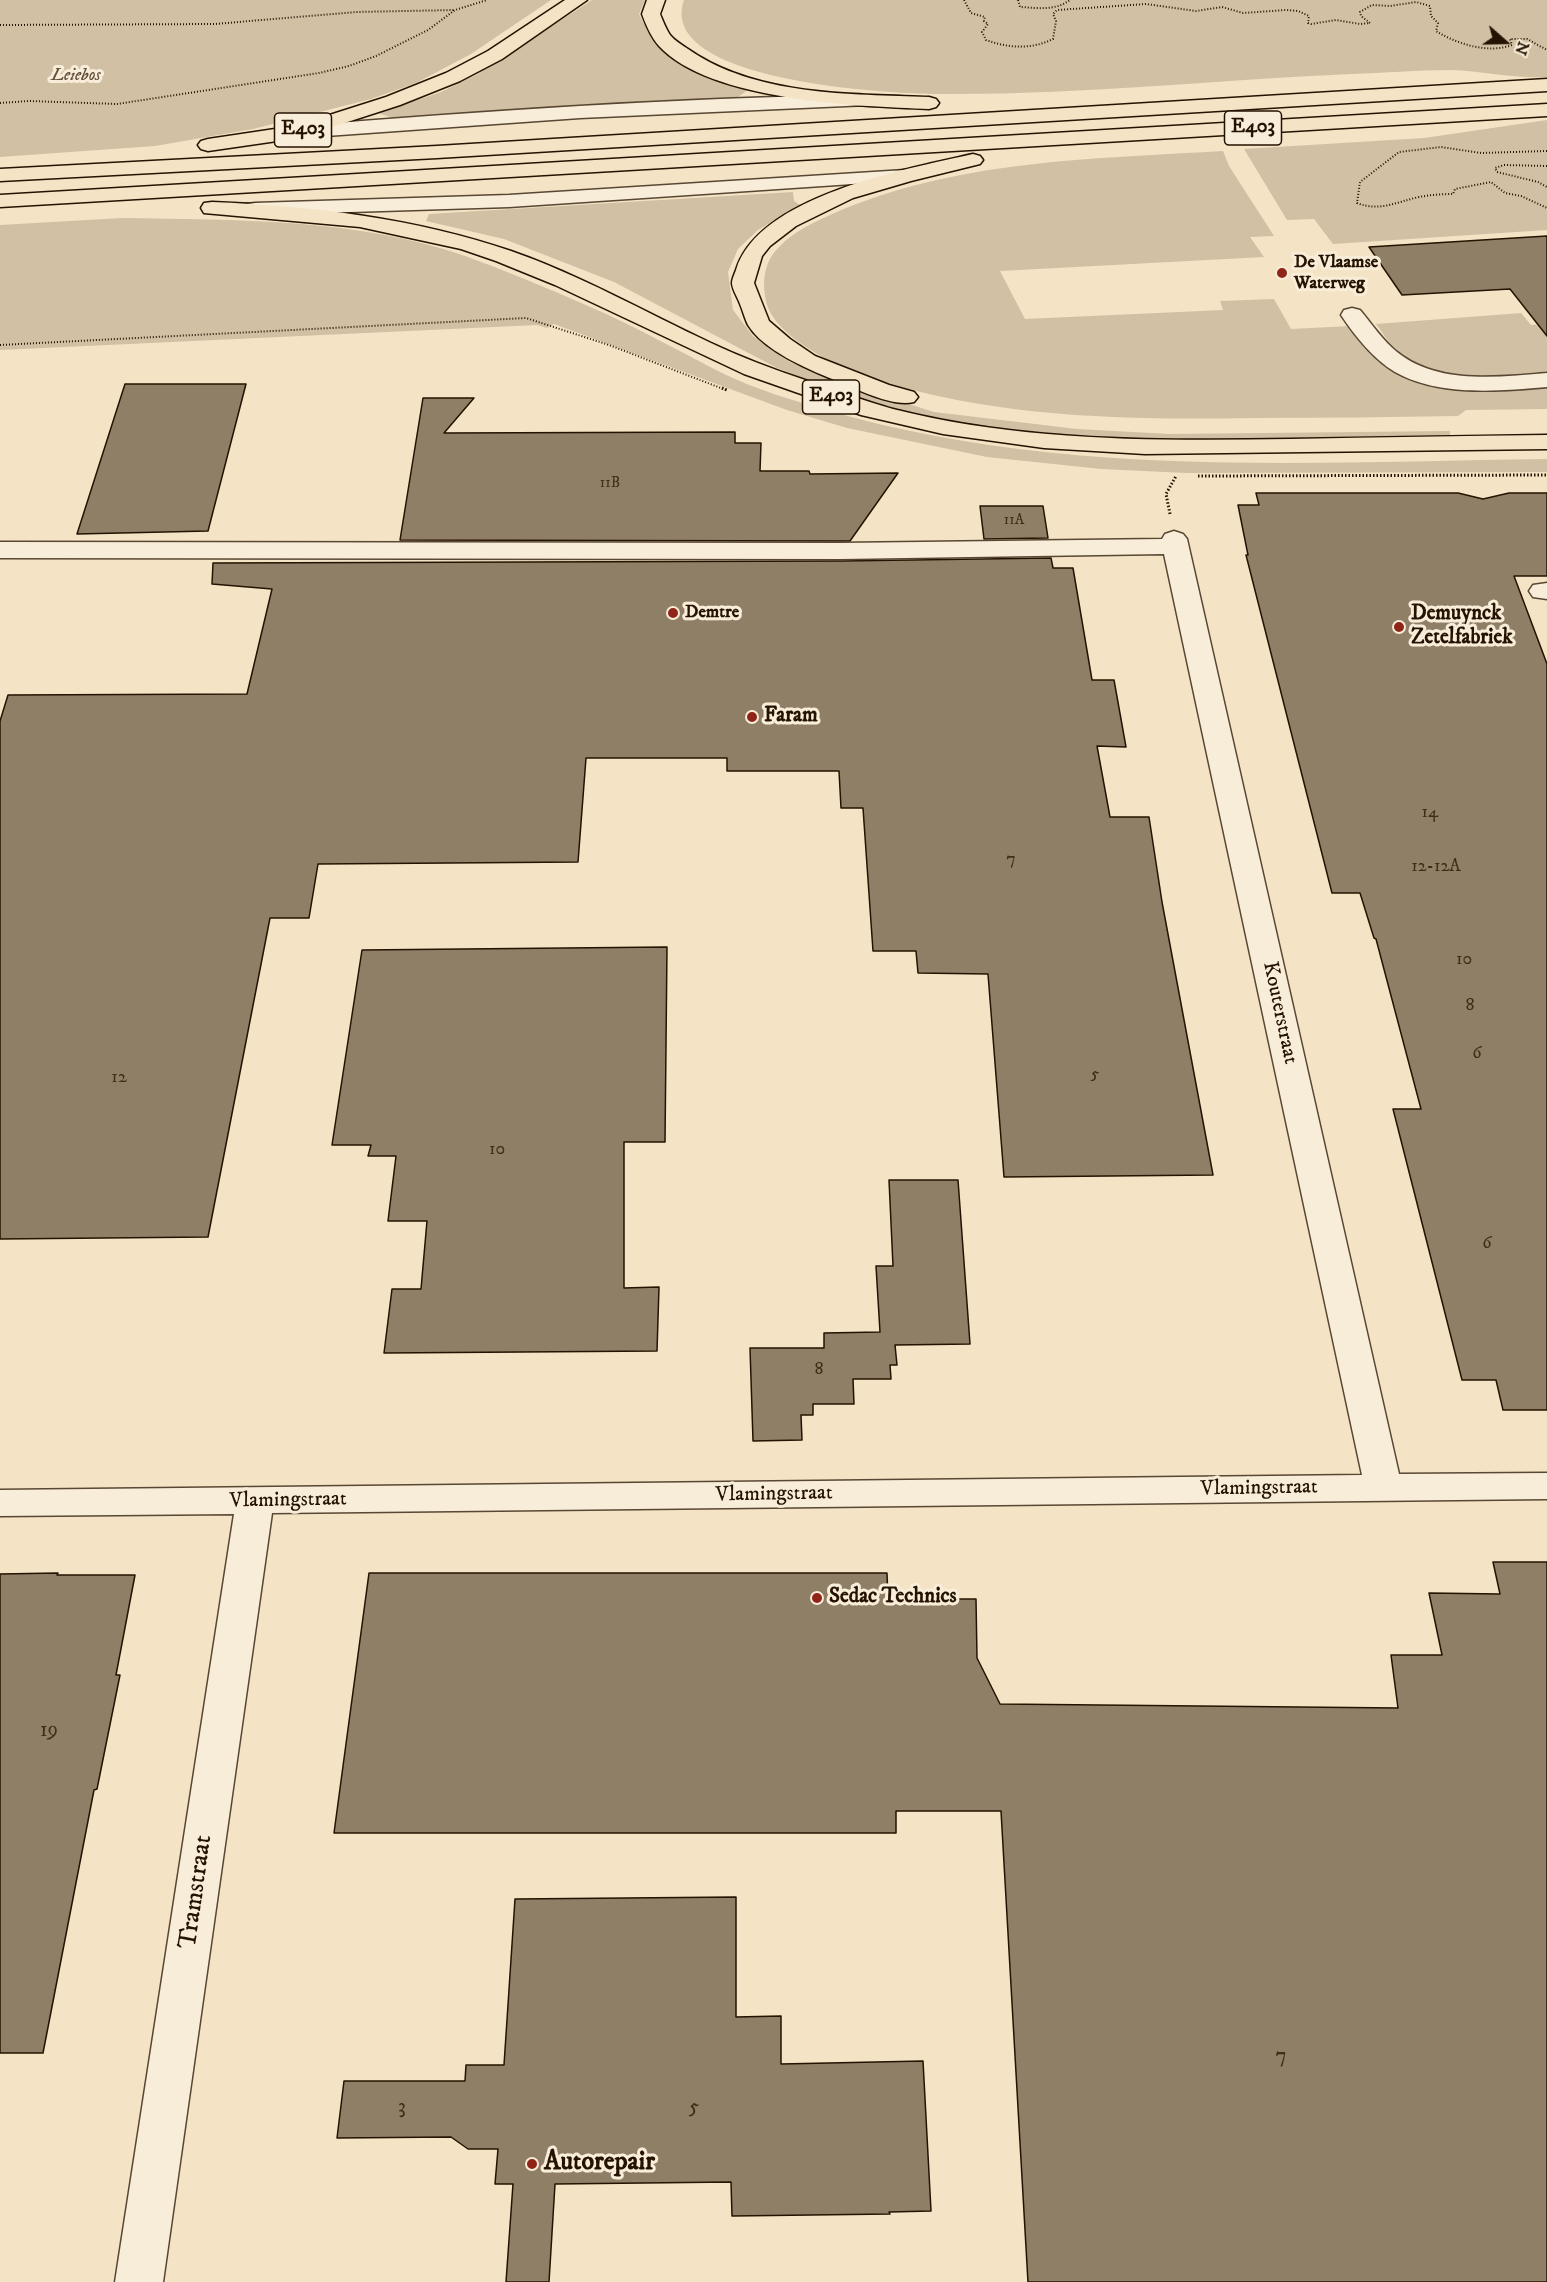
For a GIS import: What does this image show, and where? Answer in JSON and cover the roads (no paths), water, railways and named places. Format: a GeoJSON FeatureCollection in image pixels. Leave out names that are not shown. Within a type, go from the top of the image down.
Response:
{"type":"FeatureCollection","features":[{"type":"Feature","properties":{"kind":"highway","name":"E403"},"geometry":{"type":"LineString","coordinates":[[0,174],[298,132],[393,101],[453,77],[495,55],[578,0]]}},
{"type":"Feature","properties":{"kind":"highway","name":"E403"},"geometry":{"type":"LineString","coordinates":[[656,0],[651,14],[657,29],[667,43],[688,60],[749,83],[786,92],[872,100],[972,104],[1122,100],[1204,105]]}},
{"type":"Feature","properties":{"kind":"highway","name":"E403"},"geometry":{"type":"LineString","coordinates":[[0,174],[437,152],[1547,86]]}},
{"type":"Feature","properties":{"kind":"highway","name":"E403"},"geometry":{"type":"LineString","coordinates":[[0,201],[1547,110]]}},
{"type":"Feature","properties":{"kind":"highway","name":"E403"},"geometry":{"type":"LineString","coordinates":[[1041,419],[942,406],[880,390],[807,361],[759,324],[743,283],[751,256],[762,241],[788,221],[846,194],[905,176],[1069,138]]}},
{"type":"Feature","properties":{"kind":"highway","name":"E403"},"geometry":{"type":"LineString","coordinates":[[52,198],[143,206],[255,209],[333,217],[443,237],[506,257],[619,306],[737,364],[894,417],[1017,438],[1184,448],[1547,442]]}},
{"type":"Feature","properties":{"kind":"highway"},"geometry":{"type":"LineString","coordinates":[[1097,423],[1246,426],[1547,424]]}},
{"type":"Feature","properties":{"kind":"street"},"geometry":{"type":"LineString","coordinates":[[298,132],[738,102],[872,100]]}},
{"type":"Feature","properties":{"kind":"street"},"geometry":{"type":"LineString","coordinates":[[255,209],[521,200],[905,176]]}},
{"type":"Feature","properties":{"kind":"street"},"geometry":{"type":"LineString","coordinates":[[1352,315],[1389,358],[1409,370],[1435,378],[1474,383],[1547,380]]}},
{"type":"Feature","properties":{"kind":"street","name":"Kouterstraat"},"geometry":{"type":"LineString","coordinates":[[0,550],[841,551],[1174,543],[1383,1487]]}},
{"type":"Feature","properties":{"kind":"street","name":"Vlamingstraat"},"geometry":{"type":"LineString","coordinates":[[0,1503],[1547,1486]]}},
{"type":"Feature","properties":{"kind":"street","name":"Tramstraat"},"geometry":{"type":"LineString","coordinates":[[139,2282],[255,1501]]}},
{"type":"Feature","properties":{"kind":"place","name":"De Vlaamse Waterweg"},"geometry":{"type":"Point","coordinates":[1282,273]}},
{"type":"Feature","properties":{"kind":"place","name":"Demtre"},"geometry":{"type":"Point","coordinates":[673,613]}},
{"type":"Feature","properties":{"kind":"place","name":"Demuynck Zetelfabriek"},"geometry":{"type":"Point","coordinates":[1399,627]}},
{"type":"Feature","properties":{"kind":"place","name":"Faram"},"geometry":{"type":"Point","coordinates":[752,717]}},
{"type":"Feature","properties":{"kind":"place","name":"Sedac Technics"},"geometry":{"type":"Point","coordinates":[817,1598]}},
{"type":"Feature","properties":{"kind":"place","name":"Autorepair"},"geometry":{"type":"Point","coordinates":[532,2164]}},
{"type":"Feature","properties":{"kind":"park label","name":"Leiebos"},"geometry":{"type":"Point","coordinates":[76,76]}}]}
